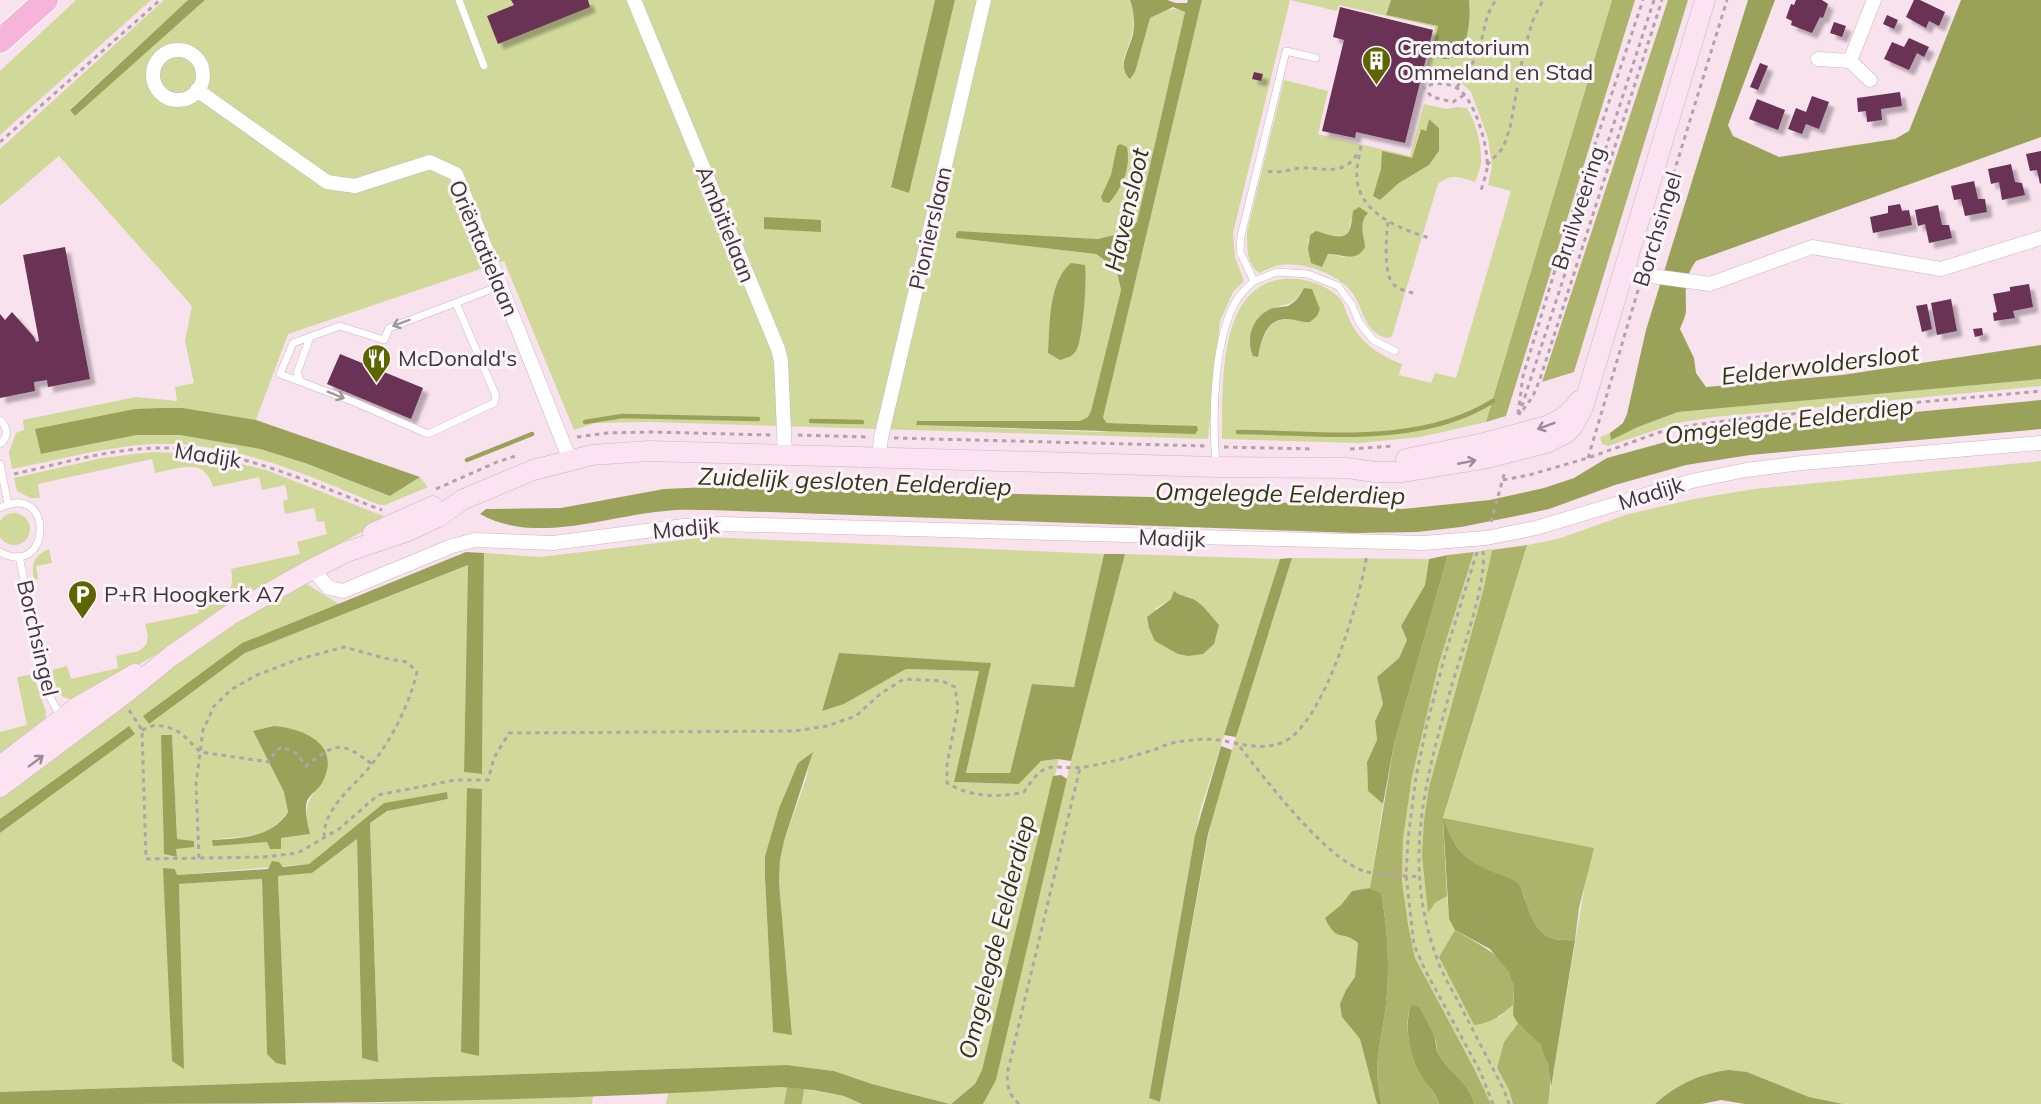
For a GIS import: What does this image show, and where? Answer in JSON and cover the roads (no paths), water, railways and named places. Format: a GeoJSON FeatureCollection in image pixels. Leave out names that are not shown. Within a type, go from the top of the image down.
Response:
{"type":"FeatureCollection","features":[{"type":"Feature","properties":{"kind":"highway"},"geometry":{"type":"LineString","coordinates":[[0,20],[38,1]]}},
{"type":"Feature","properties":{"kind":"highway"},"geometry":{"type":"LineString","coordinates":[[4,43],[38,1]]}},
{"type":"Feature","properties":{"kind":"main road","name":"Borchsingel"},"geometry":{"type":"LineString","coordinates":[[346,552],[376,531],[431,506],[462,500],[533,470],[570,460],[615,453],[879,456],[1216,467],[1347,468],[1375,472],[1424,470],[1483,459],[1559,438],[1573,426],[1584,407],[1588,387],[1705,0]]}},
{"type":"Feature","properties":{"kind":"main road","name":"Borchsingel"},"geometry":{"type":"LineString","coordinates":[[0,766],[66,726],[230,615],[312,568],[346,552],[408,531],[438,517],[462,500]]}},
{"type":"Feature","properties":{"kind":"main road","name":"Borchsingel"},"geometry":{"type":"LineString","coordinates":[[0,787],[66,726]]}},
{"type":"Feature","properties":{"kind":"street","name":"Ambitielaan"},"geometry":{"type":"LineString","coordinates":[[634,0],[778,350],[781,361],[785,455]]}},
{"type":"Feature","properties":{"kind":"street","name":"Pionierslaan"},"geometry":{"type":"LineString","coordinates":[[879,456],[881,438],[984,0]]}},
{"type":"Feature","properties":{"kind":"street"},"geometry":{"type":"LineString","coordinates":[[1850,61],[1874,0]]}},
{"type":"Feature","properties":{"kind":"street"},"geometry":{"type":"LineString","coordinates":[[1818,59],[1850,61],[1870,80]]}},
{"type":"Feature","properties":{"kind":"street","name":"Oriëntatielaan"},"geometry":{"type":"LineString","coordinates":[[197,90],[327,182],[355,186],[430,162],[456,174],[570,460]]}},
{"type":"Feature","properties":{"kind":"street"},"geometry":{"type":"LineString","coordinates":[[1623,272],[1710,284],[1812,247],[1941,269],[2041,238]]}},
{"type":"Feature","properties":{"kind":"street","name":"Madijk"},"geometry":{"type":"LineString","coordinates":[[312,568],[329,588],[343,591],[444,549],[475,540],[553,543],[684,526],[722,524],[1423,543],[1486,538],[1536,528],[1692,481],[1746,470],[2041,443]]}},
{"type":"Feature","properties":{"kind":"lane"},"geometry":{"type":"LineString","coordinates":[[459,0],[484,66]]}},
{"type":"Feature","properties":{"kind":"lane"},"geometry":{"type":"LineString","coordinates":[[1254,281],[1240,252],[1241,236],[1286,51],[1316,58]]}},
{"type":"Feature","properties":{"kind":"lane"},"geometry":{"type":"LineString","coordinates":[[1216,467],[1217,376],[1225,326],[1238,297],[1254,281],[1277,272],[1308,274],[1338,286],[1352,305],[1359,322],[1373,340],[1395,351]]}},
{"type":"Feature","properties":{"kind":"lane"},"geometry":{"type":"LineString","coordinates":[[456,303],[496,396],[494,403],[428,434],[300,380],[280,374],[293,343],[340,326],[384,340],[389,328],[500,286]]}},
{"type":"Feature","properties":{"kind":"lane"},"geometry":{"type":"LineString","coordinates":[[300,380],[297,373],[310,337]]}},
{"type":"Feature","properties":{"kind":"lane"},"geometry":{"type":"LineString","coordinates":[[0,420],[7,432],[0,444]]}},
{"type":"Feature","properties":{"kind":"lane"},"geometry":{"type":"LineString","coordinates":[[0,464],[8,504]]}},
{"type":"Feature","properties":{"kind":"lane"},"geometry":{"type":"LineString","coordinates":[[0,508],[16,503],[28,506],[36,514],[42,529],[38,544],[32,550],[19,556],[10,556],[0,552]]}},
{"type":"Feature","properties":{"kind":"lane","name":"Borchsingel"},"geometry":{"type":"LineString","coordinates":[[19,556],[43,672],[50,697],[66,726]]}},
{"type":"Feature","properties":{"kind":"waterway","name":"Eelderwoldersloot"},"geometry":{"type":"LineString","coordinates":[[1238,432],[1335,435],[1402,431],[1464,416],[1493,401]]}},
{"type":"Feature","properties":{"kind":"waterway"},"geometry":{"type":"LineString","coordinates":[[585,422],[622,416],[758,419]]}},
{"type":"Feature","properties":{"kind":"waterway"},"geometry":{"type":"LineString","coordinates":[[811,421],[862,422]]}},
{"type":"Feature","properties":{"kind":"waterway"},"geometry":{"type":"LineString","coordinates":[[467,460],[532,434]]}},
{"type":"Feature","properties":{"kind":"place","name":"Crematorium Ommeland en Stad"},"geometry":{"type":"Point","coordinates":[1376,86]}},
{"type":"Feature","properties":{"kind":"place","name":"McDonald's"},"geometry":{"type":"Point","coordinates":[377,384]}},
{"type":"Feature","properties":{"kind":"place","name":"P+R Hoogkerk A7"},"geometry":{"type":"Point","coordinates":[83,620]}},
{"type":"Feature","properties":{"kind":"water label","name":"Havensloot"},"geometry":{"type":"Point","coordinates":[1127,210]}},
{"type":"Feature","properties":{"kind":"water label","name":"Omgelegde Eelderdiep"},"geometry":{"type":"Point","coordinates":[1789,421]}},
{"type":"Feature","properties":{"kind":"water label","name":"Zuidelijk gesloten Eelderdiep"},"geometry":{"type":"Point","coordinates":[855,482]}},
{"type":"Feature","properties":{"kind":"water label","name":"Omgelegde Eelderdiep"},"geometry":{"type":"Point","coordinates":[1280,494]}},
{"type":"Feature","properties":{"kind":"water label","name":"Omgelegde Eelderdiep"},"geometry":{"type":"Point","coordinates":[997,937]}}]}
